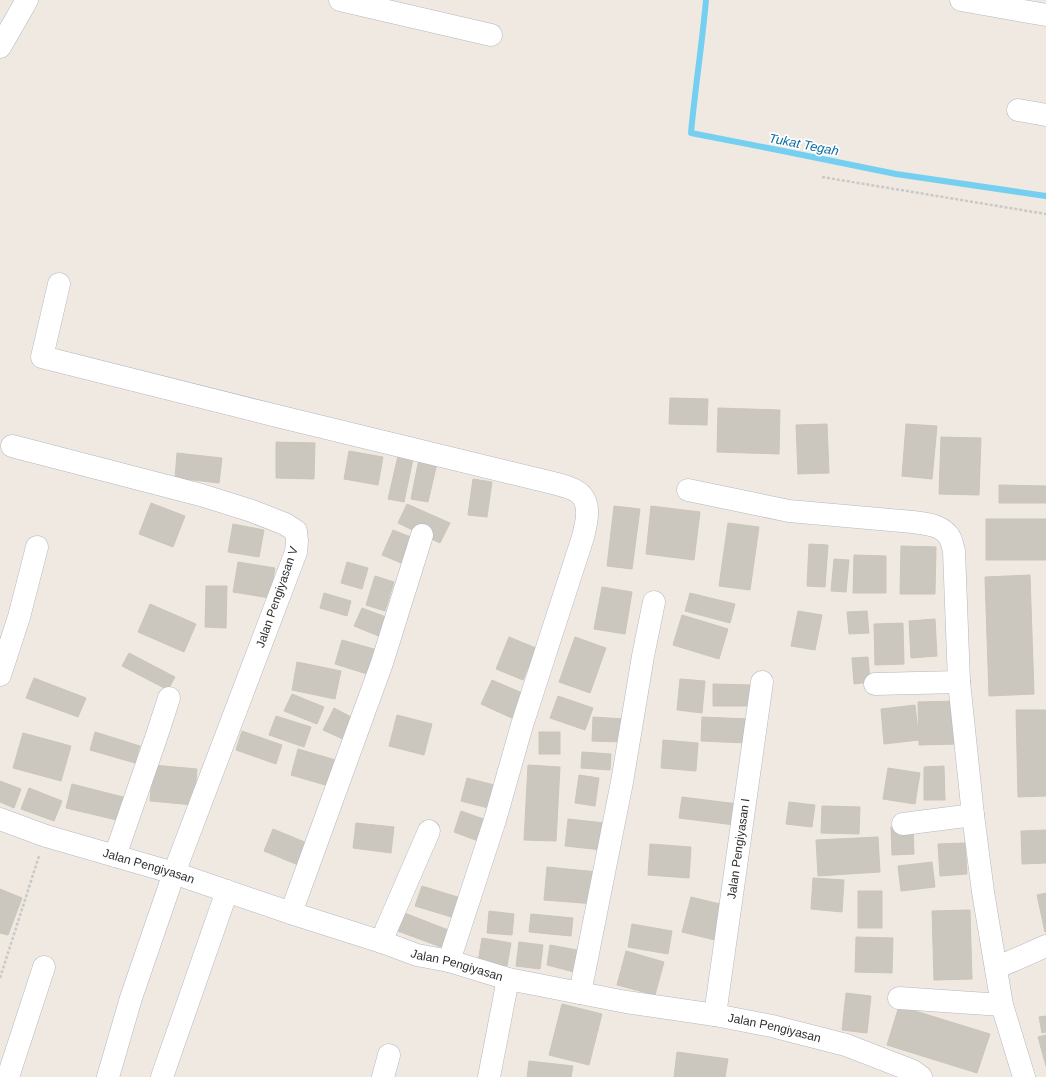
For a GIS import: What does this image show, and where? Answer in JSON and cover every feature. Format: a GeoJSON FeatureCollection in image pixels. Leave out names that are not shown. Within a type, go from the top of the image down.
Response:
{"type":"FeatureCollection","features":[{"type":"Feature","properties":{"kind":"street"},"geometry":{"type":"LineString","coordinates":[[0,47],[27,0]]}},
{"type":"Feature","properties":{"kind":"street"},"geometry":{"type":"LineString","coordinates":[[340,0],[491,35]]}},
{"type":"Feature","properties":{"kind":"street"},"geometry":{"type":"LineString","coordinates":[[960,0],[1046,15]]}},
{"type":"Feature","properties":{"kind":"street"},"geometry":{"type":"LineString","coordinates":[[1018,110],[1046,115]]}},
{"type":"Feature","properties":{"kind":"street"},"geometry":{"type":"LineString","coordinates":[[59,284],[42,357],[251,410],[553,483],[570,488],[582,495],[586,505],[587,519],[583,537],[522,725],[495,820],[449,961]]}},
{"type":"Feature","properties":{"kind":"street","name":"Jalan Pengiyasan V"},"geometry":{"type":"LineString","coordinates":[[12,446],[201,495],[279,521],[296,531],[296,552],[174,873]]}},
{"type":"Feature","properties":{"kind":"street"},"geometry":{"type":"LineString","coordinates":[[688,490],[789,511],[932,524],[944,530],[950,538],[954,550],[959,682],[983,892],[1002,1005],[1024,1077]]}},
{"type":"Feature","properties":{"kind":"street"},"geometry":{"type":"LineString","coordinates":[[291,913],[382,663],[422,535]]}},
{"type":"Feature","properties":{"kind":"street"},"geometry":{"type":"LineString","coordinates":[[0,675],[19,617],[38,547]]}},
{"type":"Feature","properties":{"kind":"street"},"geometry":{"type":"LineString","coordinates":[[580,993],[622,782],[643,656],[654,602]]}},
{"type":"Feature","properties":{"kind":"street","name":"Jalan Pengiyasan I"},"geometry":{"type":"LineString","coordinates":[[714,1016],[762,682]]}},
{"type":"Feature","properties":{"kind":"street"},"geometry":{"type":"LineString","coordinates":[[875,684],[959,682]]}},
{"type":"Feature","properties":{"kind":"street"},"geometry":{"type":"LineString","coordinates":[[115,856],[169,698]]}},
{"type":"Feature","properties":{"kind":"street"},"geometry":{"type":"LineString","coordinates":[[903,824],[974,815]]}},
{"type":"Feature","properties":{"kind":"street","name":"Jalan Pengiyasan"},"geometry":{"type":"LineString","coordinates":[[0,819],[46,836],[174,873],[418,955],[449,961],[508,979],[626,1002],[772,1026],[846,1045],[914,1071],[921,1077]]}},
{"type":"Feature","properties":{"kind":"street"},"geometry":{"type":"LineString","coordinates":[[382,942],[429,832]]}},
{"type":"Feature","properties":{"kind":"street"},"geometry":{"type":"LineString","coordinates":[[108,1077],[131,998],[174,873]]}},
{"type":"Feature","properties":{"kind":"street"},"geometry":{"type":"LineString","coordinates":[[162,1077],[227,891]]}},
{"type":"Feature","properties":{"kind":"street"},"geometry":{"type":"LineString","coordinates":[[996,968],[1046,946]]}},
{"type":"Feature","properties":{"kind":"street"},"geometry":{"type":"LineString","coordinates":[[8,1077],[44,967]]}},
{"type":"Feature","properties":{"kind":"street"},"geometry":{"type":"LineString","coordinates":[[489,1077],[508,979]]}},
{"type":"Feature","properties":{"kind":"street"},"geometry":{"type":"LineString","coordinates":[[899,998],[1002,1005]]}},
{"type":"Feature","properties":{"kind":"street"},"geometry":{"type":"LineString","coordinates":[[383,1077],[389,1055]]}},
{"type":"Feature","properties":{"kind":"path"},"geometry":{"type":"LineString","coordinates":[[822,177],[1046,214]]}},
{"type":"Feature","properties":{"kind":"path"},"geometry":{"type":"LineString","coordinates":[[0,978],[46,836]]}},
{"type":"Feature","properties":{"kind":"building"},"geometry":{"type":"Polygon","coordinates":[[[670,398],[708,399],[707,425],[669,424],[670,398]]]}},
{"type":"Feature","properties":{"kind":"building"},"geometry":{"type":"Polygon","coordinates":[[[718,408],[780,410],[779,454],[717,452],[718,408]]]}},
{"type":"Feature","properties":{"kind":"building"},"geometry":{"type":"Polygon","coordinates":[[[827,424],[829,473],[798,474],[796,425],[827,424]]]}},
{"type":"Feature","properties":{"kind":"building"},"geometry":{"type":"Polygon","coordinates":[[[906,424],[937,426],[932,479],[902,476],[906,424]]]}},
{"type":"Feature","properties":{"kind":"building"},"geometry":{"type":"Polygon","coordinates":[[[941,437],[981,438],[979,495],[939,494],[941,437]]]}},
{"type":"Feature","properties":{"kind":"building"},"geometry":{"type":"Polygon","coordinates":[[[276,442],[315,443],[314,479],[276,478],[276,442]]]}},
{"type":"Feature","properties":{"kind":"building"},"geometry":{"type":"Polygon","coordinates":[[[349,451],[383,457],[378,485],[344,479],[349,451]]]}},
{"type":"Feature","properties":{"kind":"building"},"geometry":{"type":"Polygon","coordinates":[[[177,453],[222,458],[219,483],[175,478],[177,453]]]}},
{"type":"Feature","properties":{"kind":"building"},"geometry":{"type":"Polygon","coordinates":[[[398,456],[413,459],[404,502],[388,499],[398,456]]]}},
{"type":"Feature","properties":{"kind":"building"},"geometry":{"type":"Polygon","coordinates":[[[419,459],[437,463],[428,502],[411,499],[419,459]]]}},
{"type":"Feature","properties":{"kind":"building"},"geometry":{"type":"Polygon","coordinates":[[[473,479],[492,482],[487,517],[468,515],[473,479]]]}},
{"type":"Feature","properties":{"kind":"building"},"geometry":{"type":"Polygon","coordinates":[[[999,485],[1046,486],[1046,503],[999,503],[999,485]]]}},
{"type":"Feature","properties":{"kind":"building"},"geometry":{"type":"Polygon","coordinates":[[[151,503],[185,516],[173,547],[139,534],[151,503]]]}},
{"type":"Feature","properties":{"kind":"building"},"geometry":{"type":"Polygon","coordinates":[[[407,504],[450,523],[440,543],[398,523],[407,504]]]}},
{"type":"Feature","properties":{"kind":"building"},"geometry":{"type":"Polygon","coordinates":[[[614,506],[640,509],[632,569],[607,566],[614,506]]]}},
{"type":"Feature","properties":{"kind":"building"},"geometry":{"type":"Polygon","coordinates":[[[651,506],[700,512],[694,560],[646,554],[651,506]]]}},
{"type":"Feature","properties":{"kind":"building"},"geometry":{"type":"Polygon","coordinates":[[[986,519],[1046,519],[1046,560],[986,560],[986,519]]]}},
{"type":"Feature","properties":{"kind":"building"},"geometry":{"type":"Polygon","coordinates":[[[728,523],[759,527],[750,590],[719,586],[728,523]]]}},
{"type":"Feature","properties":{"kind":"building"},"geometry":{"type":"Polygon","coordinates":[[[233,524],[264,530],[259,557],[228,552],[233,524]]]}},
{"type":"Feature","properties":{"kind":"building"},"geometry":{"type":"Polygon","coordinates":[[[393,530],[416,539],[406,565],[382,555],[393,530]]]}},
{"type":"Feature","properties":{"kind":"building"},"geometry":{"type":"Polygon","coordinates":[[[809,544],[828,545],[825,587],[807,586],[809,544]]]}},
{"type":"Feature","properties":{"kind":"building"},"geometry":{"type":"Polygon","coordinates":[[[901,546],[936,547],[935,594],[900,594],[901,546]]]}},
{"type":"Feature","properties":{"kind":"building"},"geometry":{"type":"Polygon","coordinates":[[[854,555],[886,556],[886,593],[853,593],[854,555]]]}},
{"type":"Feature","properties":{"kind":"building"},"geometry":{"type":"Polygon","coordinates":[[[834,559],[849,560],[846,592],[831,591],[834,559]]]}},
{"type":"Feature","properties":{"kind":"building"},"geometry":{"type":"Polygon","coordinates":[[[238,562],[275,568],[270,598],[233,592],[238,562]]]}},
{"type":"Feature","properties":{"kind":"building"},"geometry":{"type":"Polygon","coordinates":[[[347,562],[368,568],[362,589],[341,583],[347,562]]]}},
{"type":"Feature","properties":{"kind":"building"},"geometry":{"type":"Polygon","coordinates":[[[1030,575],[1034,694],[989,696],[985,577],[1030,575]]]}},
{"type":"Feature","properties":{"kind":"building"},"geometry":{"type":"Polygon","coordinates":[[[375,576],[394,582],[385,611],[366,605],[375,576]]]}},
{"type":"Feature","properties":{"kind":"building"},"geometry":{"type":"Polygon","coordinates":[[[206,586],[227,586],[226,628],[205,627],[206,586]]]}},
{"type":"Feature","properties":{"kind":"building"},"geometry":{"type":"Polygon","coordinates":[[[602,587],[632,592],[625,634],[594,629],[602,587]]]}},
{"type":"Feature","properties":{"kind":"building"},"geometry":{"type":"Polygon","coordinates":[[[324,593],[351,601],[347,616],[320,608],[324,593]]]}},
{"type":"Feature","properties":{"kind":"building"},"geometry":{"type":"Polygon","coordinates":[[[690,593],[735,604],[730,623],[685,611],[690,593]]]}},
{"type":"Feature","properties":{"kind":"building"},"geometry":{"type":"Polygon","coordinates":[[[150,604],[196,624],[184,652],[138,632],[150,604]]]}},
{"type":"Feature","properties":{"kind":"building"},"geometry":{"type":"Polygon","coordinates":[[[362,608],[394,620],[386,639],[354,626],[362,608]]]}},
{"type":"Feature","properties":{"kind":"building"},"geometry":{"type":"Polygon","coordinates":[[[798,611],[822,615],[815,650],[791,646],[798,611]]]}},
{"type":"Feature","properties":{"kind":"building"},"geometry":{"type":"Polygon","coordinates":[[[867,611],[869,633],[849,634],[847,612],[867,611]]]}},
{"type":"Feature","properties":{"kind":"building"},"geometry":{"type":"Polygon","coordinates":[[[682,615],[728,629],[719,659],[673,645],[682,615]]]}},
{"type":"Feature","properties":{"kind":"building"},"geometry":{"type":"Polygon","coordinates":[[[935,619],[937,656],[911,658],[909,621],[935,619]]]}},
{"type":"Feature","properties":{"kind":"building"},"geometry":{"type":"Polygon","coordinates":[[[903,623],[904,664],[875,665],[874,624],[903,623]]]}},
{"type":"Feature","properties":{"kind":"building"},"geometry":{"type":"Polygon","coordinates":[[[509,637],[536,648],[523,680],[496,669],[509,637]]]}},
{"type":"Feature","properties":{"kind":"building"},"geometry":{"type":"Polygon","coordinates":[[[575,637],[606,648],[590,693],[559,682],[575,637]]]}},
{"type":"Feature","properties":{"kind":"building"},"geometry":{"type":"Polygon","coordinates":[[[342,640],[374,649],[367,674],[335,664],[342,640]]]}},
{"type":"Feature","properties":{"kind":"building"},"geometry":{"type":"Polygon","coordinates":[[[129,653],[175,677],[168,690],[122,666],[129,653]]]}},
{"type":"Feature","properties":{"kind":"building"},"geometry":{"type":"Polygon","coordinates":[[[868,657],[870,682],[854,684],[852,658],[868,657]]]}},
{"type":"Feature","properties":{"kind":"building"},"geometry":{"type":"Polygon","coordinates":[[[297,662],[341,671],[335,699],[292,690],[297,662]]]}},
{"type":"Feature","properties":{"kind":"building"},"geometry":{"type":"Polygon","coordinates":[[[34,678],[86,698],[78,717],[26,698],[34,678]]]}},
{"type":"Feature","properties":{"kind":"building"},"geometry":{"type":"Polygon","coordinates":[[[680,679],[705,681],[702,713],[677,710],[680,679]]]}},
{"type":"Feature","properties":{"kind":"building"},"geometry":{"type":"Polygon","coordinates":[[[492,680],[527,695],[516,720],[481,704],[492,680]]]}},
{"type":"Feature","properties":{"kind":"building"},"geometry":{"type":"Polygon","coordinates":[[[713,684],[753,685],[753,706],[713,706],[713,684]]]}},
{"type":"Feature","properties":{"kind":"building"},"geometry":{"type":"Polygon","coordinates":[[[292,694],[324,707],[317,724],[284,711],[292,694]]]}},
{"type":"Feature","properties":{"kind":"building"},"geometry":{"type":"Polygon","coordinates":[[[558,696],[593,708],[585,730],[550,718],[558,696]]]}},
{"type":"Feature","properties":{"kind":"building"},"geometry":{"type":"Polygon","coordinates":[[[956,701],[957,744],[919,745],[918,702],[956,701]]]}},
{"type":"Feature","properties":{"kind":"building"},"geometry":{"type":"Polygon","coordinates":[[[915,705],[919,740],[884,744],[881,709],[915,705]]]}},
{"type":"Feature","properties":{"kind":"building"},"geometry":{"type":"Polygon","coordinates":[[[334,708],[355,719],[345,740],[323,730],[334,708]]]}},
{"type":"Feature","properties":{"kind":"building"},"geometry":{"type":"Polygon","coordinates":[[[1016,710],[1046,710],[1046,796],[1018,797],[1016,710]]]}},
{"type":"Feature","properties":{"kind":"building"},"geometry":{"type":"Polygon","coordinates":[[[397,715],[432,724],[424,755],[389,746],[397,715]]]}},
{"type":"Feature","properties":{"kind":"building"},"geometry":{"type":"Polygon","coordinates":[[[276,716],[311,727],[304,747],[269,735],[276,716]]]}},
{"type":"Feature","properties":{"kind":"building"},"geometry":{"type":"Polygon","coordinates":[[[593,717],[625,719],[624,742],[592,741],[593,717]]]}},
{"type":"Feature","properties":{"kind":"building"},"geometry":{"type":"Polygon","coordinates":[[[702,717],[748,719],[747,743],[701,741],[702,717]]]}},
{"type":"Feature","properties":{"kind":"building"},"geometry":{"type":"Polygon","coordinates":[[[242,731],[282,745],[276,764],[236,750],[242,731]]]}},
{"type":"Feature","properties":{"kind":"building"},"geometry":{"type":"Polygon","coordinates":[[[95,732],[140,746],[135,763],[90,750],[95,732]]]}},
{"type":"Feature","properties":{"kind":"building"},"geometry":{"type":"Polygon","coordinates":[[[539,732],[560,732],[560,754],[539,754],[539,732]]]}},
{"type":"Feature","properties":{"kind":"building"},"geometry":{"type":"Polygon","coordinates":[[[23,733],[71,746],[61,781],[13,768],[23,733]]]}},
{"type":"Feature","properties":{"kind":"building"},"geometry":{"type":"Polygon","coordinates":[[[663,740],[698,743],[696,771],[661,768],[663,740]]]}},
{"type":"Feature","properties":{"kind":"building"},"geometry":{"type":"Polygon","coordinates":[[[298,749],[339,761],[332,787],[291,775],[298,749]]]}},
{"type":"Feature","properties":{"kind":"building"},"geometry":{"type":"Polygon","coordinates":[[[582,752],[611,754],[610,770],[581,768],[582,752]]]}},
{"type":"Feature","properties":{"kind":"building"},"geometry":{"type":"Polygon","coordinates":[[[153,765],[197,769],[194,805],[150,801],[153,765]]]}},
{"type":"Feature","properties":{"kind":"building"},"geometry":{"type":"Polygon","coordinates":[[[528,765],[560,767],[556,841],[524,840],[528,765]]]}},
{"type":"Feature","properties":{"kind":"building"},"geometry":{"type":"Polygon","coordinates":[[[944,766],[945,800],[924,800],[924,767],[944,766]]]}},
{"type":"Feature","properties":{"kind":"building"},"geometry":{"type":"Polygon","coordinates":[[[888,768],[920,773],[915,804],[883,799],[888,768]]]}},
{"type":"Feature","properties":{"kind":"building"},"geometry":{"type":"Polygon","coordinates":[[[579,775],[599,778],[595,806],[575,803],[579,775]]]}},
{"type":"Feature","properties":{"kind":"building"},"geometry":{"type":"Polygon","coordinates":[[[467,778],[498,786],[492,809],[461,801],[467,778]]]}},
{"type":"Feature","properties":{"kind":"building"},"geometry":{"type":"Polygon","coordinates":[[[0,781],[21,789],[14,808],[0,802],[0,781]]]}},
{"type":"Feature","properties":{"kind":"building"},"geometry":{"type":"Polygon","coordinates":[[[72,784],[131,799],[125,822],[66,808],[72,784]]]}},
{"type":"Feature","properties":{"kind":"building"},"geometry":{"type":"Polygon","coordinates":[[[29,788],[62,801],[54,821],[21,809],[29,788]]]}},
{"type":"Feature","properties":{"kind":"building"},"geometry":{"type":"Polygon","coordinates":[[[682,797],[738,804],[735,825],[679,818],[682,797]]]}},
{"type":"Feature","properties":{"kind":"building"},"geometry":{"type":"Polygon","coordinates":[[[789,802],[815,805],[812,827],[786,824],[789,802]]]}},
{"type":"Feature","properties":{"kind":"building"},"geometry":{"type":"Polygon","coordinates":[[[822,806],[860,807],[859,834],[821,833],[822,806]]]}},
{"type":"Feature","properties":{"kind":"building"},"geometry":{"type":"Polygon","coordinates":[[[461,811],[489,821],[481,842],[454,832],[461,811]]]}},
{"type":"Feature","properties":{"kind":"building"},"geometry":{"type":"Polygon","coordinates":[[[568,819],[605,823],[602,850],[565,846],[568,819]]]}},
{"type":"Feature","properties":{"kind":"building"},"geometry":{"type":"Polygon","coordinates":[[[356,823],[394,827],[391,853],[353,848],[356,823]]]}},
{"type":"Feature","properties":{"kind":"building"},"geometry":{"type":"Polygon","coordinates":[[[891,827],[913,827],[914,854],[892,855],[891,827]]]}},
{"type":"Feature","properties":{"kind":"building"},"geometry":{"type":"Polygon","coordinates":[[[273,829],[312,845],[303,867],[264,851],[273,829]]]}},
{"type":"Feature","properties":{"kind":"building"},"geometry":{"type":"Polygon","coordinates":[[[1046,830],[1046,863],[1022,864],[1021,831],[1046,830]]]}},
{"type":"Feature","properties":{"kind":"building"},"geometry":{"type":"Polygon","coordinates":[[[878,837],[880,872],[818,876],[816,840],[878,837]]]}},
{"type":"Feature","properties":{"kind":"building"},"geometry":{"type":"Polygon","coordinates":[[[965,843],[967,874],[940,876],[938,844],[965,843]]]}},
{"type":"Feature","properties":{"kind":"building"},"geometry":{"type":"Polygon","coordinates":[[[650,844],[691,847],[689,878],[648,875],[650,844]]]}},
{"type":"Feature","properties":{"kind":"building"},"geometry":{"type":"Polygon","coordinates":[[[932,862],[935,887],[901,891],[898,866],[932,862]]]}},
{"type":"Feature","properties":{"kind":"building"},"geometry":{"type":"Polygon","coordinates":[[[547,867],[598,872],[595,904],[544,900],[547,867]]]}},
{"type":"Feature","properties":{"kind":"building"},"geometry":{"type":"Polygon","coordinates":[[[813,878],[844,880],[842,912],[811,909],[813,878]]]}},
{"type":"Feature","properties":{"kind":"building"},"geometry":{"type":"Polygon","coordinates":[[[422,886],[464,899],[458,919],[415,906],[422,886]]]}},
{"type":"Feature","properties":{"kind":"building"},"geometry":{"type":"Polygon","coordinates":[[[0,889],[22,898],[8,935],[0,933],[0,889]]]}},
{"type":"Feature","properties":{"kind":"building"},"geometry":{"type":"Polygon","coordinates":[[[858,891],[882,891],[882,928],[858,928],[858,891]]]}},
{"type":"Feature","properties":{"kind":"building"},"geometry":{"type":"Polygon","coordinates":[[[1046,893],[1046,932],[1045,932],[1037,895],[1046,893]]]}},
{"type":"Feature","properties":{"kind":"building"},"geometry":{"type":"Polygon","coordinates":[[[691,897],[724,905],[715,940],[682,932],[691,897]]]}},
{"type":"Feature","properties":{"kind":"building"},"geometry":{"type":"Polygon","coordinates":[[[970,910],[972,979],[934,980],[932,911],[970,910]]]}},
{"type":"Feature","properties":{"kind":"building"},"geometry":{"type":"Polygon","coordinates":[[[489,911],[514,914],[512,935],[487,933],[489,911]]]}},
{"type":"Feature","properties":{"kind":"building"},"geometry":{"type":"Polygon","coordinates":[[[402,912],[456,933],[449,950],[395,930],[402,912]]]}},
{"type":"Feature","properties":{"kind":"building"},"geometry":{"type":"Polygon","coordinates":[[[531,914],[573,918],[571,936],[529,932],[531,914]]]}},
{"type":"Feature","properties":{"kind":"building"},"geometry":{"type":"Polygon","coordinates":[[[632,924],[672,931],[668,954],[628,947],[632,924]]]}},
{"type":"Feature","properties":{"kind":"building"},"geometry":{"type":"Polygon","coordinates":[[[856,937],[893,938],[892,973],[855,972],[856,937]]]}},
{"type":"Feature","properties":{"kind":"building"},"geometry":{"type":"Polygon","coordinates":[[[482,938],[511,943],[507,966],[478,962],[482,938]]]}},
{"type":"Feature","properties":{"kind":"building"},"geometry":{"type":"Polygon","coordinates":[[[519,942],[543,945],[540,969],[516,966],[519,942]]]}},
{"type":"Feature","properties":{"kind":"building"},"geometry":{"type":"Polygon","coordinates":[[[550,945],[577,950],[574,972],[547,965],[550,945]]]}},
{"type":"Feature","properties":{"kind":"building"},"geometry":{"type":"Polygon","coordinates":[[[626,951],[664,962],[655,995],[617,985],[626,951]]]}},
{"type":"Feature","properties":{"kind":"building"},"geometry":{"type":"Polygon","coordinates":[[[846,993],[871,996],[867,1033],[842,1030],[846,993]]]}},
{"type":"Feature","properties":{"kind":"building"},"geometry":{"type":"Polygon","coordinates":[[[562,1004],[602,1014],[589,1065],[549,1055],[562,1004]]]}},
{"type":"Feature","properties":{"kind":"building"},"geometry":{"type":"Polygon","coordinates":[[[899,1006],[990,1034],[977,1073],[887,1045],[899,1006]]]}},
{"type":"Feature","properties":{"kind":"building"},"geometry":{"type":"Polygon","coordinates":[[[1046,1016],[1046,1032],[1042,1033],[1039,1017],[1046,1016]]]}},
{"type":"Feature","properties":{"kind":"building"},"geometry":{"type":"Polygon","coordinates":[[[1046,1035],[1046,1066],[1038,1037],[1046,1035]]]}},
{"type":"Feature","properties":{"kind":"building"},"geometry":{"type":"Polygon","coordinates":[[[677,1052],[728,1059],[725,1077],[674,1077],[677,1052]]]}},
{"type":"Feature","properties":{"kind":"building"},"geometry":{"type":"Polygon","coordinates":[[[529,1061],[573,1066],[571,1077],[527,1077],[529,1061]]]}},
{"type":"Feature","properties":{"kind":"waterway","name":"Tukat Tegah"},"geometry":{"type":"LineString","coordinates":[[706,0],[691,133],[896,174],[1046,196]]}}]}
